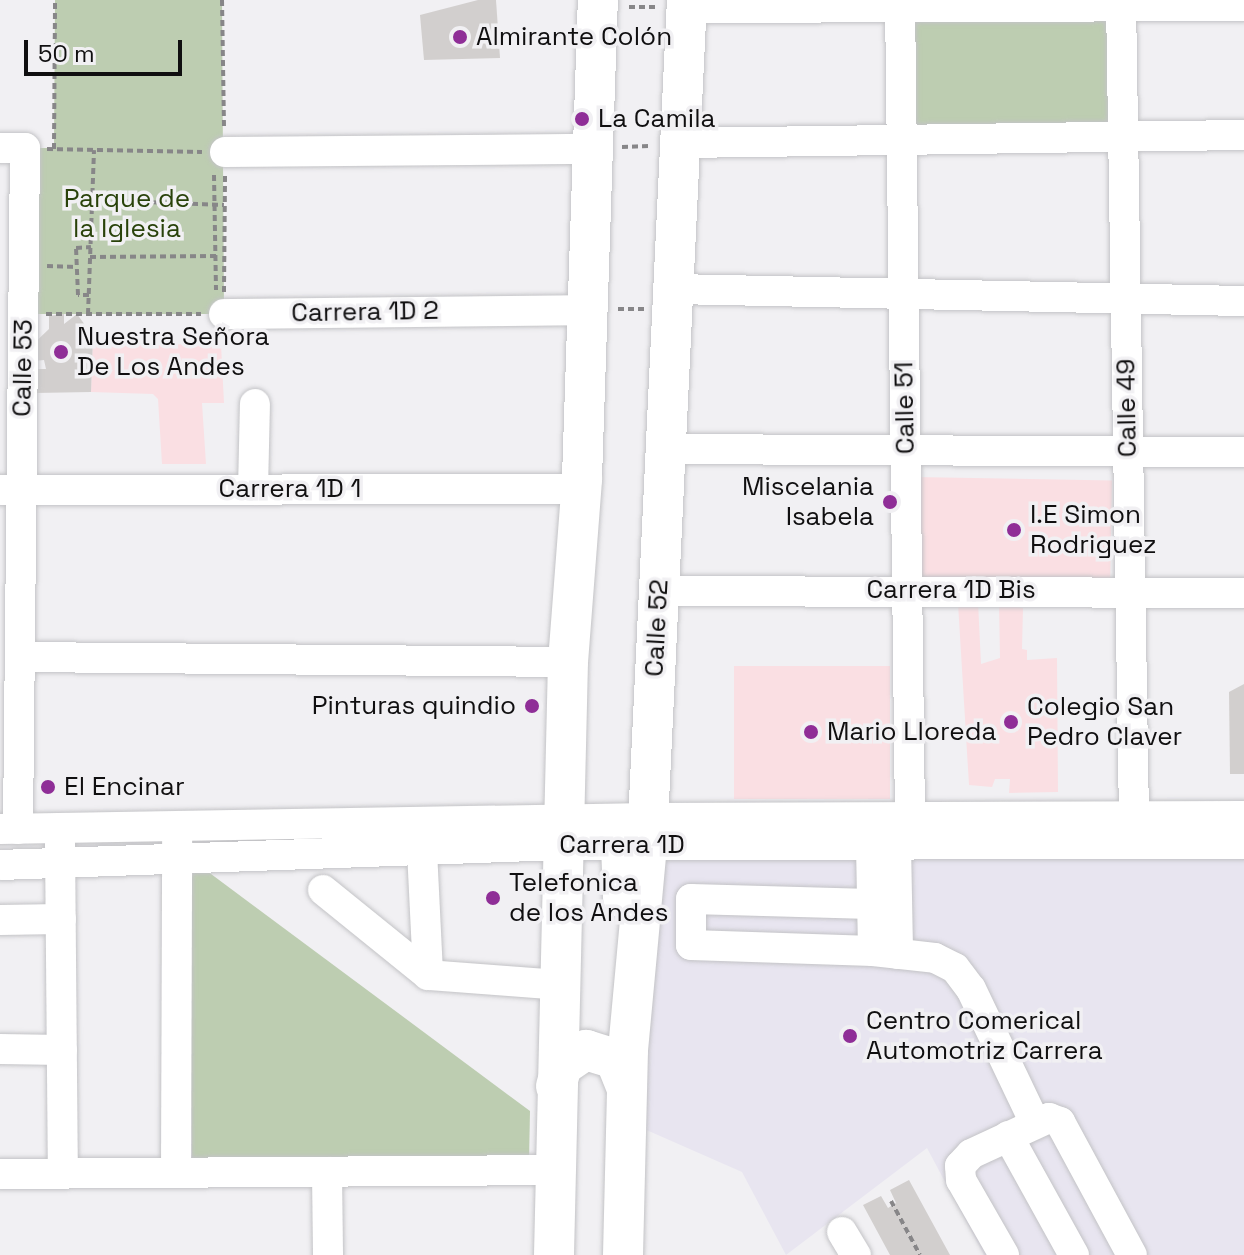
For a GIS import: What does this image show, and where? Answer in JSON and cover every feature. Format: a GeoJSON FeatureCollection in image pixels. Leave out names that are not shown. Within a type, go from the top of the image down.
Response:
{"type":"FeatureCollection","features":[{"type":"Feature","properties":{"kind":"main road"},"geometry":{"type":"LineString","coordinates":[[554,1255],[568,662],[581,489],[598,3]]}},
{"type":"Feature","properties":{"kind":"main road","name":"Calle 52"},"geometry":{"type":"LineString","coordinates":[[623,1255],[627,1068],[639,836],[659,591],[683,143],[687,4]]}},
{"type":"Feature","properties":{"kind":"main road"},"geometry":{"type":"LineString","coordinates":[[563,832],[639,836]]}},
{"type":"Feature","properties":{"kind":"main road"},"geometry":{"type":"LineString","coordinates":[[556,1086],[562,1066],[586,1050],[615,1059],[627,1068]]}},
{"type":"Feature","properties":{"kind":"street","name":"Calle 51"},"geometry":{"type":"LineString","coordinates":[[900,3],[910,817]]}},
{"type":"Feature","properties":{"kind":"street"},"geometry":{"type":"LineString","coordinates":[[687,4],[1244,6]]}},
{"type":"Feature","properties":{"kind":"street","name":"Calle 49"},"geometry":{"type":"LineString","coordinates":[[1121,5],[1134,815]]}},
{"type":"Feature","properties":{"kind":"street"},"geometry":{"type":"LineString","coordinates":[[683,143],[1244,135]]}},
{"type":"Feature","properties":{"kind":"street","name":"Calle 53"},"geometry":{"type":"LineString","coordinates":[[9,829],[20,657],[11,490],[12,314],[26,148]]}},
{"type":"Feature","properties":{"kind":"street"},"geometry":{"type":"LineString","coordinates":[[224,159],[593,149]]}},
{"type":"Feature","properties":{"kind":"street"},"geometry":{"type":"LineString","coordinates":[[673,299],[903,292],[1244,301]]}},
{"type":"Feature","properties":{"kind":"street","name":"Carrera 1D 2"},"geometry":{"type":"LineString","coordinates":[[220,304],[585,310]]}},
{"type":"Feature","properties":{"kind":"street"},"geometry":{"type":"LineString","coordinates":[[253,490],[255,404]]}},
{"type":"Feature","properties":{"kind":"street"},"geometry":{"type":"LineString","coordinates":[[665,449],[1244,452]]}},
{"type":"Feature","properties":{"kind":"street","name":"Carrera 1D 1"},"geometry":{"type":"LineString","coordinates":[[11,490],[581,489]]}},
{"type":"Feature","properties":{"kind":"street","name":"Carrera 1D Bis"},"geometry":{"type":"LineString","coordinates":[[659,591],[1131,590],[1244,593]]}},
{"type":"Feature","properties":{"kind":"street"},"geometry":{"type":"LineString","coordinates":[[20,657],[568,662]]}},
{"type":"Feature","properties":{"kind":"street","name":"Carrera 1D"},"geometry":{"type":"LineString","coordinates":[[639,836],[910,817],[1244,816]]}},
{"type":"Feature","properties":{"kind":"street"},"geometry":{"type":"LineString","coordinates":[[176,826],[176,1173]]}},
{"type":"Feature","properties":{"kind":"street","name":"Carrera 1D"},"geometry":{"type":"LineString","coordinates":[[9,829],[176,826],[421,836]]}},
{"type":"Feature","properties":{"kind":"street"},"geometry":{"type":"LineString","coordinates":[[59,828],[63,1173]]}},
{"type":"Feature","properties":{"kind":"street","name":"Carrera 1D"},"geometry":{"type":"LineString","coordinates":[[0,865],[177,858],[421,836],[563,832]]}},
{"type":"Feature","properties":{"kind":"street"},"geometry":{"type":"LineString","coordinates":[[421,836],[428,975]]}},
{"type":"Feature","properties":{"kind":"street","name":"Carrera 1D"},"geometry":{"type":"LineString","coordinates":[[639,836],[883,845],[1244,844]]}},
{"type":"Feature","properties":{"kind":"street"},"geometry":{"type":"LineString","coordinates":[[883,845],[871,904],[885,952]]}},
{"type":"Feature","properties":{"kind":"street"},"geometry":{"type":"LineString","coordinates":[[883,845],[885,952]]}},
{"type":"Feature","properties":{"kind":"street"},"geometry":{"type":"LineString","coordinates":[[323,890],[428,975],[561,985]]}},
{"type":"Feature","properties":{"kind":"street"},"geometry":{"type":"LineString","coordinates":[[871,904],[691,899],[691,945],[885,952],[935,958],[955,968],[971,989],[1022,1130],[1074,1255]]}},
{"type":"Feature","properties":{"kind":"street"},"geometry":{"type":"LineString","coordinates":[[0,920],[61,919]]}},
{"type":"Feature","properties":{"kind":"street"},"geometry":{"type":"LineString","coordinates":[[0,1049],[62,1050]]}},
{"type":"Feature","properties":{"kind":"street"},"geometry":{"type":"LineString","coordinates":[[1004,1255],[961,1180],[960,1166],[1049,1118],[1060,1122],[1132,1255]]}},
{"type":"Feature","properties":{"kind":"street"},"geometry":{"type":"LineString","coordinates":[[0,1174],[556,1170]]}},
{"type":"Feature","properties":{"kind":"street"},"geometry":{"type":"LineString","coordinates":[[327,1172],[328,1255]]}},
{"type":"Feature","properties":{"kind":"path"},"geometry":{"type":"LineString","coordinates":[[55,0],[26,148],[224,159]]}},
{"type":"Feature","properties":{"kind":"path"},"geometry":{"type":"LineString","coordinates":[[598,3],[687,4]]}},
{"type":"Feature","properties":{"kind":"path"},"geometry":{"type":"LineString","coordinates":[[593,149],[683,143]]}},
{"type":"Feature","properties":{"kind":"path"},"geometry":{"type":"LineString","coordinates":[[88,314],[94,150]]}},
{"type":"Feature","properties":{"kind":"path"},"geometry":{"type":"LineString","coordinates":[[12,314],[88,314],[220,304],[214,171],[224,159]]}},
{"type":"Feature","properties":{"kind":"path"},"geometry":{"type":"LineString","coordinates":[[92,200],[224,205]]}},
{"type":"Feature","properties":{"kind":"path"},"geometry":{"type":"LineString","coordinates":[[89,295],[78,295],[76,248],[91,247]]}},
{"type":"Feature","properties":{"kind":"path"},"geometry":{"type":"LineString","coordinates":[[90,257],[224,256]]}},
{"type":"Feature","properties":{"kind":"path"},"geometry":{"type":"LineString","coordinates":[[585,310],[673,299]]}},
{"type":"Feature","properties":{"kind":"path"},"geometry":{"type":"LineString","coordinates":[[891,1201],[920,1255]]}},
{"type":"Feature","properties":{"kind":"shaded area"},"geometry":{"type":"Polygon","coordinates":[[[93,336],[100,338],[100,345],[221,344],[224,403],[202,403],[206,464],[162,464],[158,399],[153,394],[91,392],[93,336]]]}},
{"type":"Feature","properties":{"kind":"shaded area","name":"I.E Simon Rodriguez"},"geometry":{"type":"Polygon","coordinates":[[[914,477],[1112,480],[1110,584],[912,581],[914,477]]]}},
{"type":"Feature","properties":{"kind":"shaded area","name":"Colegio San Pedro Claver"},"geometry":{"type":"Polygon","coordinates":[[[978,602],[981,664],[1000,658],[999,604],[1023,608],[1022,649],[1027,650],[1027,660],[1057,658],[1058,792],[1009,793],[1010,779],[995,779],[992,787],[969,785],[958,603],[978,602]]]}},
{"type":"Feature","properties":{"kind":"shaded area","name":"Mario Lloreda"},"geometry":{"type":"Polygon","coordinates":[[[734,666],[890,666],[890,799],[734,799],[734,666]]]}},
{"type":"Feature","properties":{"kind":"shaded area","name":"Centro Comerical Automotriz Carrera"},"geometry":{"type":"Polygon","coordinates":[[[647,844],[1244,844],[1244,1255],[984,1255],[927,1148],[786,1255],[742,1172],[626,1121],[647,844]]]}},
{"type":"Feature","properties":{"kind":"green space","name":"Parque de la Iglesia"},"geometry":{"type":"Polygon","coordinates":[[[55,0],[222,0],[224,314],[24,314],[25,148],[54,148],[55,0]]]}},
{"type":"Feature","properties":{"kind":"green space"},"geometry":{"type":"Polygon","coordinates":[[[900,6],[1121,10],[1119,144],[898,140],[900,6]]]}},
{"type":"Feature","properties":{"kind":"green space"},"geometry":{"type":"Polygon","coordinates":[[[207,871],[530,1111],[529,1161],[192,1162],[188,873],[207,871]]]}},
{"type":"Feature","properties":{"kind":"building","name":"Almirante Colón"},"geometry":{"type":"Polygon","coordinates":[[[478,0],[496,0],[500,58],[424,60],[420,15],[478,0]]]}},
{"type":"Feature","properties":{"kind":"building","name":"Nuestra Señora De Los Andes"},"geometry":{"type":"Polygon","coordinates":[[[64,314],[64,324],[77,314],[93,336],[91,392],[35,393],[35,369],[46,369],[44,360],[34,361],[29,348],[49,329],[49,316],[64,314]]]}},
{"type":"Feature","properties":{"kind":"building"},"geometry":{"type":"Polygon","coordinates":[[[1244,684],[1244,774],[1230,774],[1229,692],[1244,684]]]}},
{"type":"Feature","properties":{"kind":"building"},"geometry":{"type":"Polygon","coordinates":[[[909,1180],[950,1255],[890,1255],[863,1205],[881,1196],[888,1208],[896,1203],[890,1190],[909,1180]]]}},
{"type":"Feature","properties":{"kind":"place","name":"Almirante Colón"},"geometry":{"type":"Point","coordinates":[460,37]}},
{"type":"Feature","properties":{"kind":"place","name":"La Camila"},"geometry":{"type":"Point","coordinates":[582,119]}},
{"type":"Feature","properties":{"kind":"place","name":"Nuestra Señora De Los Andes"},"geometry":{"type":"Point","coordinates":[61,352]}},
{"type":"Feature","properties":{"kind":"place","name":"Miscelania Isabela"},"geometry":{"type":"Point","coordinates":[890,502]}},
{"type":"Feature","properties":{"kind":"place","name":"I.E Simon Rodriguez"},"geometry":{"type":"Point","coordinates":[1014,530]}},
{"type":"Feature","properties":{"kind":"place","name":"Pinturas quindio"},"geometry":{"type":"Point","coordinates":[532,706]}},
{"type":"Feature","properties":{"kind":"place","name":"Colegio San Pedro Claver"},"geometry":{"type":"Point","coordinates":[1011,722]}},
{"type":"Feature","properties":{"kind":"place","name":"Mario Lloreda"},"geometry":{"type":"Point","coordinates":[811,732]}},
{"type":"Feature","properties":{"kind":"place","name":"El Encinar"},"geometry":{"type":"Point","coordinates":[48,787]}},
{"type":"Feature","properties":{"kind":"place","name":"Telefonica de los Andes"},"geometry":{"type":"Point","coordinates":[493,898]}},
{"type":"Feature","properties":{"kind":"place","name":"Centro Comerical Automotriz Carrera"},"geometry":{"type":"Point","coordinates":[850,1036]}}]}
